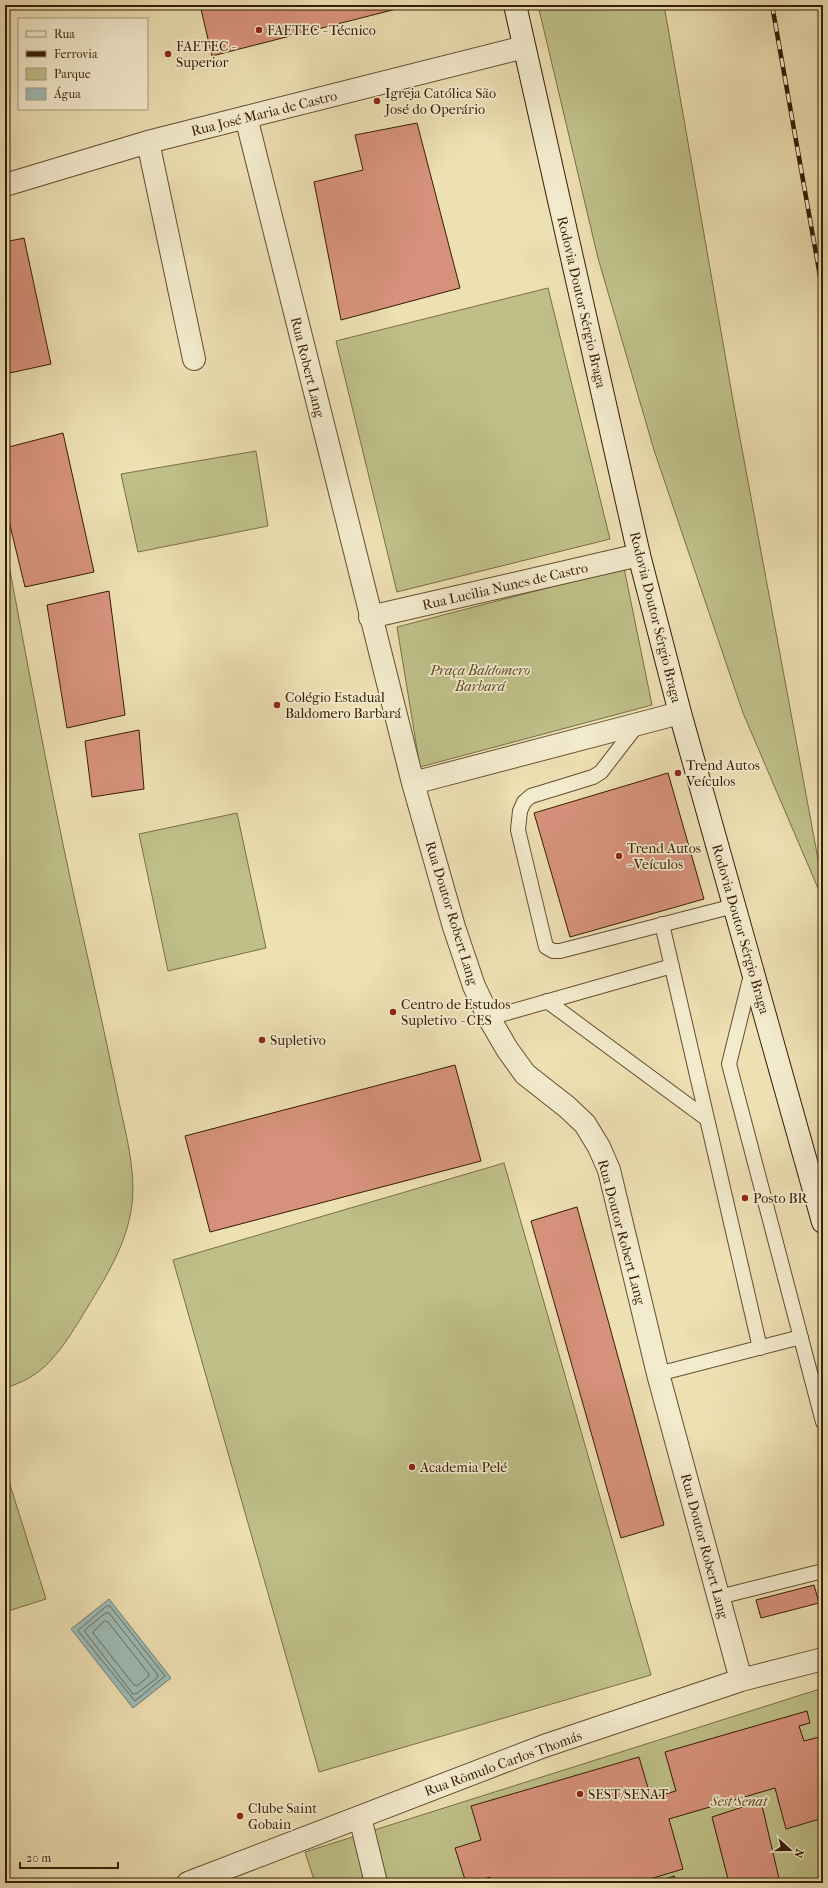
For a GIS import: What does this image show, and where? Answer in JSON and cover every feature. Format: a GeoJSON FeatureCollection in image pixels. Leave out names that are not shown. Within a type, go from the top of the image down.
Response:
{"type":"FeatureCollection","features":[{"type":"Feature","properties":{"kind":"street","name":"Rodovia Doutor Sérgio Braga"},"geometry":{"type":"LineString","coordinates":[[515,5],[639,555],[680,713],[823,1222]]}},
{"type":"Feature","properties":{"kind":"street","name":"Rua José Maria de Castro"},"geometry":{"type":"LineString","coordinates":[[5,185],[148,142],[524,47]]}},
{"type":"Feature","properties":{"kind":"street","name":"Rua Robert Lang"},"geometry":{"type":"LineString","coordinates":[[246,117],[370,617]]}},
{"type":"Feature","properties":{"kind":"street"},"geometry":{"type":"LineString","coordinates":[[148,142],[194,359]]}},
{"type":"Feature","properties":{"kind":"street","name":"Rua Lucilia Nunes de Castro"},"geometry":{"type":"LineString","coordinates":[[370,617],[639,555]]}},
{"type":"Feature","properties":{"kind":"street","name":"Rua Doutor Robert Lang"},"geometry":{"type":"LineString","coordinates":[[370,617],[413,783],[454,927],[474,986],[489,1018],[507,1049],[525,1074],[567,1106],[585,1124],[599,1147],[609,1170],[658,1374],[741,1680]]}},
{"type":"Feature","properties":{"kind":"street"},"geometry":{"type":"LineString","coordinates":[[413,783],[680,713]]}},
{"type":"Feature","properties":{"kind":"street","name":"Rua Rômulo Carlos Thomás"},"geometry":{"type":"LineString","coordinates":[[188,1883],[544,1746],[741,1680],[823,1659]]}},
{"type":"Feature","properties":{"kind":"street"},"geometry":{"type":"LineString","coordinates":[[360,1818],[376,1883]]}},
{"type":"Feature","properties":{"kind":"lane"},"geometry":{"type":"LineString","coordinates":[[638,724],[598,775],[531,796],[527,798],[520,811],[518,830],[544,942],[549,950],[560,951],[734,906]]}},
{"type":"Feature","properties":{"kind":"lane"},"geometry":{"type":"LineString","coordinates":[[662,924],[760,1348]]}},
{"type":"Feature","properties":{"kind":"lane"},"geometry":{"type":"LineString","coordinates":[[489,1018],[672,966]]}},
{"type":"Feature","properties":{"kind":"lane"},"geometry":{"type":"LineString","coordinates":[[753,971],[729,1064],[823,1422]]}},
{"type":"Feature","properties":{"kind":"lane"},"geometry":{"type":"LineString","coordinates":[[547,1001],[707,1119]]}},
{"type":"Feature","properties":{"kind":"lane"},"geometry":{"type":"LineString","coordinates":[[658,1374],[801,1338]]}},
{"type":"Feature","properties":{"kind":"lane"},"geometry":{"type":"LineString","coordinates":[[719,1597],[823,1571]]}},
{"type":"Feature","properties":{"kind":"green space"},"geometry":{"type":"Polygon","coordinates":[[[538,5],[664,5],[734,406],[823,886],[823,900],[743,713],[654,450],[598,258],[538,5]]]}},
{"type":"Feature","properties":{"kind":"green space"},"geometry":{"type":"Polygon","coordinates":[[[548,288],[610,539],[397,592],[336,341],[548,288]]]}},
{"type":"Feature","properties":{"kind":"green space"},"geometry":{"type":"Polygon","coordinates":[[[256,451],[268,526],[138,552],[121,474],[256,451]]]}},
{"type":"Feature","properties":{"kind":"green space"},"geometry":{"type":"Polygon","coordinates":[[[5,544],[73,891],[127,1137],[133,1191],[129,1219],[121,1246],[102,1283],[70,1335],[61,1348],[41,1370],[24,1381],[5,1388],[5,544]]]}},
{"type":"Feature","properties":{"kind":"green space","name":"Praça Baldomero Barbará"},"geometry":{"type":"Polygon","coordinates":[[[624,568],[652,705],[420,767],[397,627],[624,568]]]}},
{"type":"Feature","properties":{"kind":"green space"},"geometry":{"type":"Polygon","coordinates":[[[237,813],[266,948],[168,971],[139,834],[237,813]]]}},
{"type":"Feature","properties":{"kind":"green space","name":"Academia Pelé"},"geometry":{"type":"Polygon","coordinates":[[[504,1163],[651,1675],[319,1772],[173,1260],[504,1163]]]}},
{"type":"Feature","properties":{"kind":"green space"},"geometry":{"type":"Polygon","coordinates":[[[5,1469],[46,1599],[5,1612],[5,1469]]]}},
{"type":"Feature","properties":{"kind":"green space","name":"Sest Senat"},"geometry":{"type":"Polygon","coordinates":[[[823,1688],[823,1883],[315,1883],[305,1852],[823,1688]]]}},
{"type":"Feature","properties":{"kind":"water"},"geometry":{"type":"Polygon","coordinates":[[[109,1599],[171,1678],[133,1708],[71,1629],[109,1599]]]}},
{"type":"Feature","properties":{"kind":"building","name":"FAETEC - Técnico"},"geometry":{"type":"Polygon","coordinates":[[[200,5],[412,5],[212,56],[200,5]]]}},
{"type":"Feature","properties":{"kind":"building"},"geometry":{"type":"Polygon","coordinates":[[[417,123],[460,288],[341,320],[314,182],[363,170],[355,135],[417,123]]]}},
{"type":"Feature","properties":{"kind":"building"},"geometry":{"type":"Polygon","coordinates":[[[24,238],[51,364],[5,374],[5,242],[24,238]]]}},
{"type":"Feature","properties":{"kind":"building"},"geometry":{"type":"Polygon","coordinates":[[[63,433],[94,572],[25,587],[5,505],[5,448],[63,433]]]}},
{"type":"Feature","properties":{"kind":"building"},"geometry":{"type":"Polygon","coordinates":[[[109,591],[125,715],[67,728],[47,605],[109,591]]]}},
{"type":"Feature","properties":{"kind":"building"},"geometry":{"type":"Polygon","coordinates":[[[139,730],[144,789],[92,797],[85,741],[139,730]]]}},
{"type":"Feature","properties":{"kind":"building","name":"Trend Autos - Veículos"},"geometry":{"type":"Polygon","coordinates":[[[668,773],[704,899],[570,937],[534,813],[668,773]]]}},
{"type":"Feature","properties":{"kind":"building"},"geometry":{"type":"Polygon","coordinates":[[[455,1065],[481,1161],[210,1232],[185,1136],[455,1065]]]}},
{"type":"Feature","properties":{"kind":"building"},"geometry":{"type":"Polygon","coordinates":[[[577,1207],[664,1525],[621,1538],[531,1221],[577,1207]]]}},
{"type":"Feature","properties":{"kind":"building"},"geometry":{"type":"Polygon","coordinates":[[[814,1585],[819,1603],[761,1618],[756,1600],[814,1585]]]}},
{"type":"Feature","properties":{"kind":"building","name":"SEST/SENAT"},"geometry":{"type":"Polygon","coordinates":[[[807,1711],[810,1723],[799,1726],[804,1741],[823,1736],[823,1818],[786,1829],[775,1788],[669,1819],[683,1869],[637,1883],[492,1883],[490,1877],[472,1883],[466,1883],[455,1848],[481,1840],[471,1806],[639,1757],[651,1798],[676,1791],[665,1752],[807,1711]]]}},
{"type":"Feature","properties":{"kind":"building"},"geometry":{"type":"Polygon","coordinates":[[[761,1801],[780,1883],[729,1883],[712,1817],[761,1801]]]}},
{"type":"Feature","properties":{"kind":"building"},"geometry":{"type":"Polygon","coordinates":[[[674,1876],[677,1883],[653,1883],[674,1876]]]}},
{"type":"Feature","properties":{"kind":"railway"},"geometry":{"type":"LineString","coordinates":[[772,5],[823,293]]}},
{"type":"Feature","properties":{"kind":"place","name":"FAETEC - Técnico"},"geometry":{"type":"Point","coordinates":[259,30]}},
{"type":"Feature","properties":{"kind":"place","name":"FAETEC - Superior"},"geometry":{"type":"Point","coordinates":[168,54]}},
{"type":"Feature","properties":{"kind":"place","name":"Igreja Católica São José do Operário"},"geometry":{"type":"Point","coordinates":[377,101]}},
{"type":"Feature","properties":{"kind":"place","name":"Colégio Estadual Baldomero Barbará"},"geometry":{"type":"Point","coordinates":[277,705]}},
{"type":"Feature","properties":{"kind":"place","name":"Trend Autos Veículos"},"geometry":{"type":"Point","coordinates":[678,773]}},
{"type":"Feature","properties":{"kind":"place","name":"Trend Autos - Veículos"},"geometry":{"type":"Point","coordinates":[619,856]}},
{"type":"Feature","properties":{"kind":"place","name":"Centro de Estudos Supletivo - CES"},"geometry":{"type":"Point","coordinates":[393,1012]}},
{"type":"Feature","properties":{"kind":"place","name":"Supletivo"},"geometry":{"type":"Point","coordinates":[262,1040]}},
{"type":"Feature","properties":{"kind":"place","name":"Posto BR"},"geometry":{"type":"Point","coordinates":[745,1198]}},
{"type":"Feature","properties":{"kind":"place","name":"Academia Pelé"},"geometry":{"type":"Point","coordinates":[412,1467]}},
{"type":"Feature","properties":{"kind":"place","name":"SEST/SENAT"},"geometry":{"type":"Point","coordinates":[580,1794]}},
{"type":"Feature","properties":{"kind":"place","name":"Clube Saint Gobain"},"geometry":{"type":"Point","coordinates":[240,1816]}}]}
